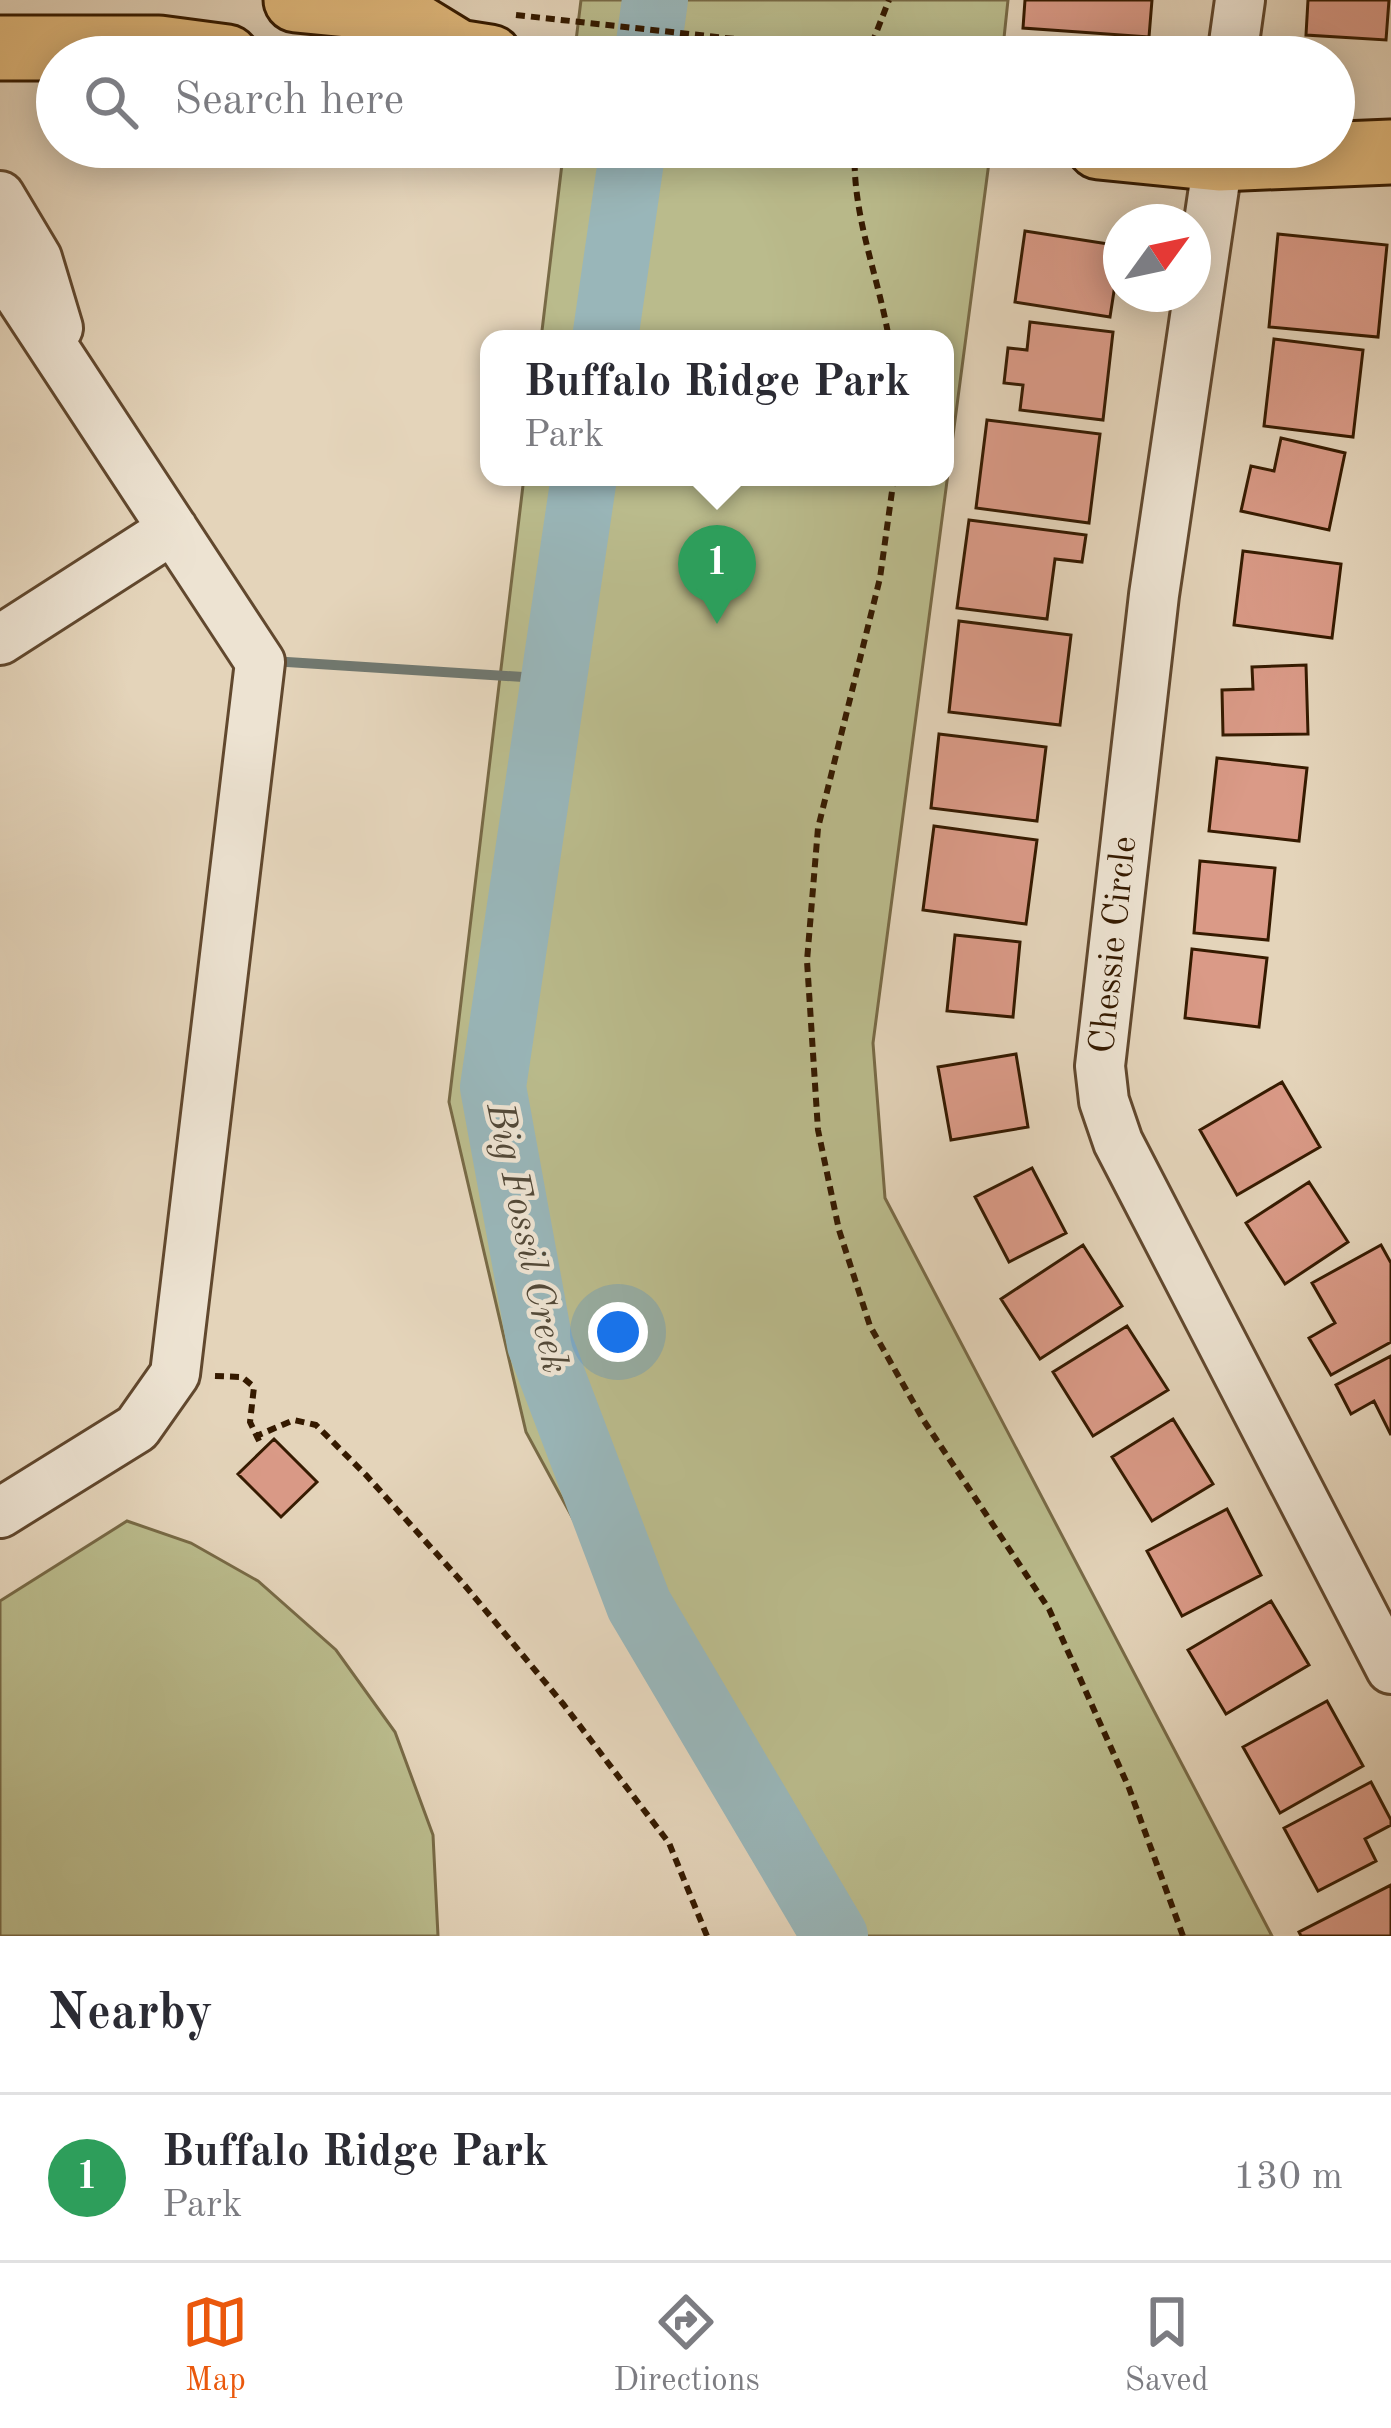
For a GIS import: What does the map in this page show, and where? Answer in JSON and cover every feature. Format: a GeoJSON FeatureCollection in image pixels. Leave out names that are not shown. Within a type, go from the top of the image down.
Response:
{"type":"FeatureCollection","features":[{"type":"Feature","properties":{"kind":"main road"},"geometry":{"type":"LineString","coordinates":[[296,0],[388,10],[453,36]]}},
{"type":"Feature","properties":{"kind":"main road"},"geometry":{"type":"LineString","coordinates":[[0,48],[36,48]]}},
{"type":"Feature","properties":{"kind":"main road"},"geometry":{"type":"LineString","coordinates":[[1355,152],[1391,152]]}},
{"type":"Feature","properties":{"kind":"street"},"geometry":{"type":"LineString","coordinates":[[1235,36],[1240,0]]}},
{"type":"Feature","properties":{"kind":"street","name":"Chessie Circle"},"geometry":{"type":"LineString","coordinates":[[1218,168],[1154,595],[1100,1066],[1104,1101],[1118,1142],[1391,1669]]}},
{"type":"Feature","properties":{"kind":"street"},"geometry":{"type":"LineString","coordinates":[[0,196],[37,258],[71,373]]}},
{"type":"Feature","properties":{"kind":"street"},"geometry":{"type":"LineString","coordinates":[[0,266],[260,662],[175,1374],[137,1428],[0,1513]]}},
{"type":"Feature","properties":{"kind":"street"},"geometry":{"type":"LineString","coordinates":[[0,640],[173,529]]}},
{"type":"Feature","properties":{"kind":"path"},"geometry":{"type":"LineString","coordinates":[[875,36],[889,0]]}},
{"type":"Feature","properties":{"kind":"path"},"geometry":{"type":"LineString","coordinates":[[856,168],[858,217],[879,282],[887,330]]}},
{"type":"Feature","properties":{"kind":"path"},"geometry":{"type":"LineString","coordinates":[[893,486],[880,578],[818,828],[807,961],[818,1130],[839,1230],[870,1326],[924,1421],[1049,1609],[1129,1787],[1183,1936]]}},
{"type":"Feature","properties":{"kind":"path"},"geometry":{"type":"LineString","coordinates":[[175,1374],[242,1377],[254,1387],[250,1422],[261,1445]]}},
{"type":"Feature","properties":{"kind":"path"},"geometry":{"type":"LineString","coordinates":[[254,1437],[294,1420],[316,1425],[352,1460],[564,1705],[669,1843],[707,1936]]}},
{"type":"Feature","properties":{"kind":"green space"},"geometry":{"type":"Polygon","coordinates":[[[581,0],[1008,0],[1004,36],[577,36],[581,0]]]}},
{"type":"Feature","properties":{"kind":"green space"},"geometry":{"type":"Polygon","coordinates":[[[561,168],[988,168],[954,428],[954,330],[542,330],[561,168]]]}},
{"type":"Feature","properties":{"kind":"green space"},"geometry":{"type":"Polygon","coordinates":[[[523,486],[946,486],[873,1043],[885,1198],[1272,1936],[799,1936],[526,1432],[449,1102],[523,486]]]}},
{"type":"Feature","properties":{"kind":"green space"},"geometry":{"type":"Polygon","coordinates":[[[127,1521],[191,1543],[258,1581],[336,1650],[395,1732],[433,1835],[438,1936],[0,1936],[0,1601],[127,1521]]]}},
{"type":"Feature","properties":{"kind":"building"},"geometry":{"type":"Polygon","coordinates":[[[1025,0],[1152,0],[1149,36],[1023,28],[1025,0]]]}},
{"type":"Feature","properties":{"kind":"building"},"geometry":{"type":"Polygon","coordinates":[[[1308,0],[1389,0],[1386,40],[1306,35],[1308,0]]]}},
{"type":"Feature","properties":{"kind":"building"},"geometry":{"type":"Polygon","coordinates":[[[1025,231],[1103,243],[1103,312],[1111,312],[1110,317],[1015,302],[1025,231]]]}},
{"type":"Feature","properties":{"kind":"building"},"geometry":{"type":"Polygon","coordinates":[[[1278,234],[1387,245],[1378,337],[1269,327],[1278,234]]]}},
{"type":"Feature","properties":{"kind":"building"},"geometry":{"type":"Polygon","coordinates":[[[1030,322],[1113,332],[1103,420],[1020,410],[1023,385],[1004,383],[1008,348],[1027,350],[1030,322]]]}},
{"type":"Feature","properties":{"kind":"building"},"geometry":{"type":"Polygon","coordinates":[[[1274,339],[1363,350],[1353,437],[1264,426],[1274,339]]]}},
{"type":"Feature","properties":{"kind":"building"},"geometry":{"type":"Polygon","coordinates":[[[987,420],[1100,434],[1089,523],[976,508],[987,420]]]}},
{"type":"Feature","properties":{"kind":"building"},"geometry":{"type":"Polygon","coordinates":[[[1281,438],[1345,453],[1329,530],[1241,511],[1251,466],[1274,471],[1281,438]]]}},
{"type":"Feature","properties":{"kind":"building"},"geometry":{"type":"Polygon","coordinates":[[[969,520],[1086,535],[1082,562],[1055,559],[1047,619],[957,608],[969,520]]]}},
{"type":"Feature","properties":{"kind":"building"},"geometry":{"type":"Polygon","coordinates":[[[1243,551],[1341,564],[1332,638],[1234,625],[1243,551]]]}},
{"type":"Feature","properties":{"kind":"building"},"geometry":{"type":"Polygon","coordinates":[[[959,621],[1071,635],[1060,725],[949,712],[959,621]]]}},
{"type":"Feature","properties":{"kind":"building"},"geometry":{"type":"Polygon","coordinates":[[[1306,665],[1308,734],[1223,735],[1222,690],[1253,689],[1252,667],[1306,665]]]}},
{"type":"Feature","properties":{"kind":"building"},"geometry":{"type":"Polygon","coordinates":[[[939,734],[1046,747],[1037,821],[931,808],[939,734]]]}},
{"type":"Feature","properties":{"kind":"building"},"geometry":{"type":"Polygon","coordinates":[[[1217,758],[1307,768],[1299,841],[1209,831],[1217,758]]]}},
{"type":"Feature","properties":{"kind":"building"},"geometry":{"type":"Polygon","coordinates":[[[934,826],[1037,840],[1026,924],[923,910],[934,826]]]}},
{"type":"Feature","properties":{"kind":"building"},"geometry":{"type":"Polygon","coordinates":[[[1200,861],[1275,868],[1268,940],[1194,933],[1200,861]]]}},
{"type":"Feature","properties":{"kind":"building"},"geometry":{"type":"Polygon","coordinates":[[[955,935],[1020,942],[1013,1017],[947,1011],[955,935]]]}},
{"type":"Feature","properties":{"kind":"building"},"geometry":{"type":"Polygon","coordinates":[[[1192,949],[1267,958],[1259,1027],[1185,1018],[1192,949]]]}},
{"type":"Feature","properties":{"kind":"building"},"geometry":{"type":"Polygon","coordinates":[[[1016,1054],[1028,1127],[951,1140],[938,1067],[1016,1054]]]}},
{"type":"Feature","properties":{"kind":"building"},"geometry":{"type":"Polygon","coordinates":[[[1282,1082],[1320,1147],[1237,1195],[1200,1130],[1282,1082]]]}},
{"type":"Feature","properties":{"kind":"building"},"geometry":{"type":"Polygon","coordinates":[[[1032,1168],[1066,1233],[1009,1262],[975,1197],[1032,1168]]]}},
{"type":"Feature","properties":{"kind":"building"},"geometry":{"type":"Polygon","coordinates":[[[1309,1182],[1348,1242],[1285,1284],[1246,1223],[1309,1182]]]}},
{"type":"Feature","properties":{"kind":"building"},"geometry":{"type":"Polygon","coordinates":[[[1083,1245],[1122,1306],[1040,1359],[1001,1299],[1083,1245]]]}},
{"type":"Feature","properties":{"kind":"building"},"geometry":{"type":"Polygon","coordinates":[[[1381,1245],[1391,1263],[1391,1342],[1331,1375],[1309,1338],[1335,1323],[1312,1283],[1381,1245]]]}},
{"type":"Feature","properties":{"kind":"building"},"geometry":{"type":"Polygon","coordinates":[[[1127,1326],[1168,1390],[1093,1436],[1053,1372],[1127,1326]]]}},
{"type":"Feature","properties":{"kind":"building"},"geometry":{"type":"Polygon","coordinates":[[[1391,1356],[1391,1435],[1374,1401],[1351,1414],[1336,1385],[1391,1356]]]}},
{"type":"Feature","properties":{"kind":"building"},"geometry":{"type":"Polygon","coordinates":[[[1173,1419],[1213,1484],[1152,1521],[1112,1457],[1173,1419]]]}},
{"type":"Feature","properties":{"kind":"building"},"geometry":{"type":"Polygon","coordinates":[[[274,1439],[317,1482],[281,1517],[238,1474],[274,1439]]]}},
{"type":"Feature","properties":{"kind":"building"},"geometry":{"type":"Polygon","coordinates":[[[1227,1509],[1261,1575],[1182,1616],[1147,1551],[1227,1509]]]}},
{"type":"Feature","properties":{"kind":"building"},"geometry":{"type":"Polygon","coordinates":[[[1271,1601],[1309,1665],[1226,1714],[1188,1650],[1271,1601]]]}},
{"type":"Feature","properties":{"kind":"building"},"geometry":{"type":"Polygon","coordinates":[[[1327,1701],[1363,1766],[1280,1813],[1243,1747],[1327,1701]]]}},
{"type":"Feature","properties":{"kind":"building"},"geometry":{"type":"Polygon","coordinates":[[[1371,1782],[1391,1820],[1391,1825],[1365,1839],[1376,1861],[1318,1891],[1284,1828],[1371,1782]]]}},
{"type":"Feature","properties":{"kind":"building"},"geometry":{"type":"Polygon","coordinates":[[[1391,1885],[1391,1936],[1301,1936],[1299,1932],[1391,1885]]]}},
{"type":"Feature","properties":{"kind":"waterway","name":"Big Fossil Creek"},"geometry":{"type":"LineString","coordinates":[[650,36],[655,0]]}},
{"type":"Feature","properties":{"kind":"waterway","name":"Big Fossil Creek"},"geometry":{"type":"LineString","coordinates":[[606,330],[630,168]]}},
{"type":"Feature","properties":{"kind":"waterway","name":"Big Fossil Creek"},"geometry":{"type":"LineString","coordinates":[[583,486],[493,1087],[540,1344],[639,1605],[835,1936]]}},
{"type":"Feature","properties":{"kind":"waterway"},"geometry":{"type":"LineString","coordinates":[[287,662],[554,679]]}},
{"type":"Feature","properties":{"kind":"place","name":"Buffalo Ridge Park"},"geometry":{"type":"Point","coordinates":[717,624]}}]}
